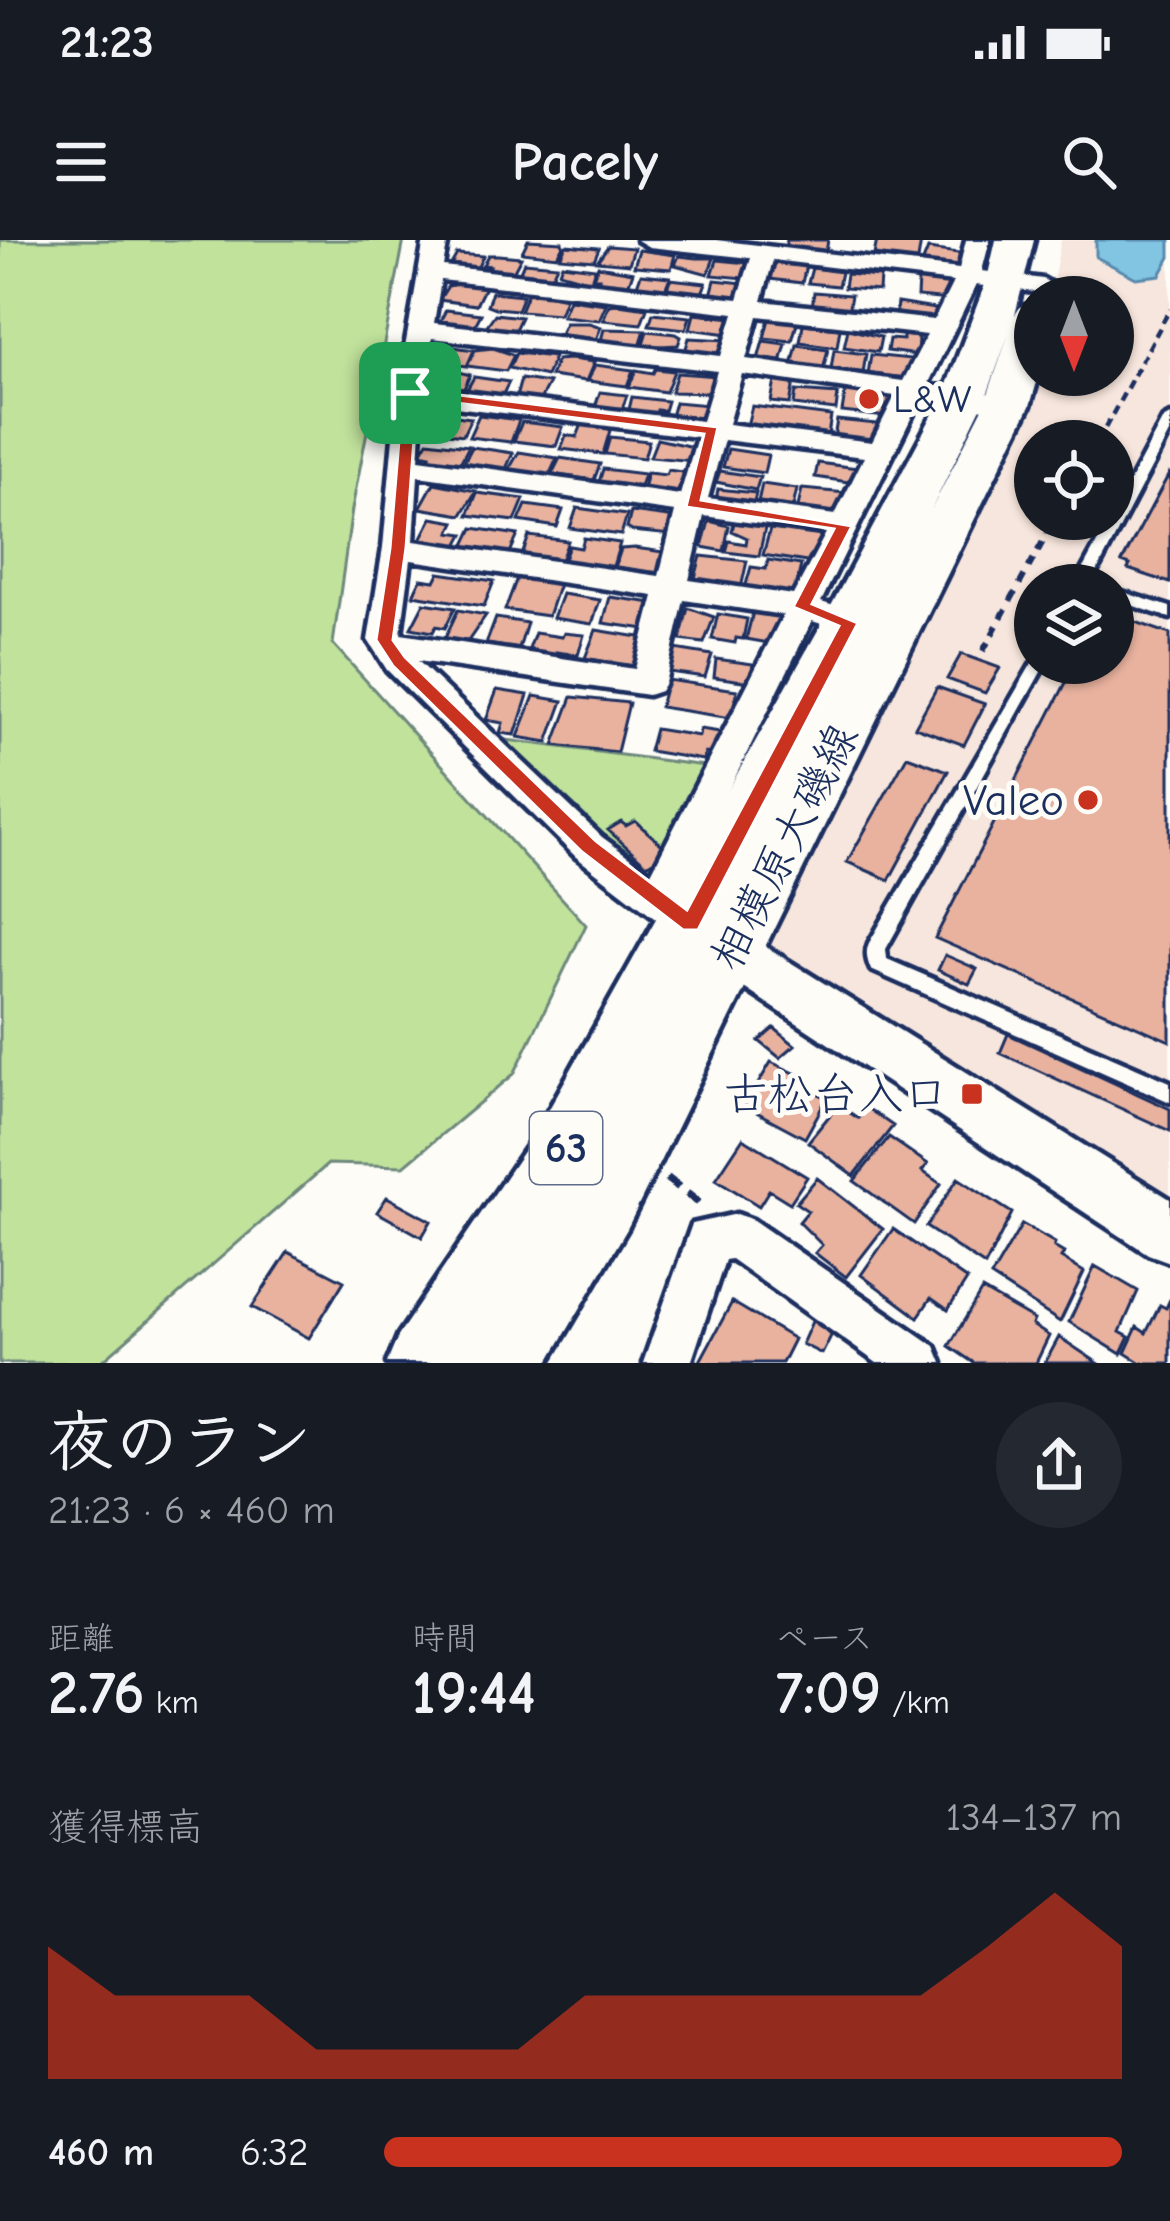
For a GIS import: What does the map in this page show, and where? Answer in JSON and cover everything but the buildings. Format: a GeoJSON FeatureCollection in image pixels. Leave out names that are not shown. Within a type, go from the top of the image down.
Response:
{"type":"FeatureCollection","features":[{"type":"Feature","properties":{"kind":"main road","name":"相模原大磯線"},"geometry":{"type":"LineString","coordinates":[[428,1363],[561,1157],[693,925],[848,621],[986,400],[1013,276],[1052,240]]}},
{"type":"Feature","properties":{"kind":"main road","name":"相模原大磯線"},"geometry":{"type":"LineString","coordinates":[[502,1363],[628,1152],[693,925]]}},
{"type":"Feature","properties":{"kind":"street"},"geometry":{"type":"LineString","coordinates":[[649,240],[1013,276]]}},
{"type":"Feature","properties":{"kind":"street"},"geometry":{"type":"LineString","coordinates":[[384,640],[646,696],[692,503],[764,252]]}},
{"type":"Feature","properties":{"kind":"street"},"geometry":{"type":"LineString","coordinates":[[943,329],[748,308],[433,256],[410,393],[398,548],[384,640],[399,662],[589,847],[693,925],[1170,1233]]}},
{"type":"Feature","properties":{"kind":"street"},"geometry":{"type":"LineString","coordinates":[[693,925],[848,621],[844,526],[912,388],[943,329],[1013,276]]}},
{"type":"Feature","properties":{"kind":"street"},"geometry":{"type":"LineString","coordinates":[[421,329],[986,400]]}},
{"type":"Feature","properties":{"kind":"street"},"geometry":{"type":"LineString","coordinates":[[410,393],[881,451]]}},
{"type":"Feature","properties":{"kind":"street"},"geometry":{"type":"LineString","coordinates":[[405,466],[844,526]]}},
{"type":"Feature","properties":{"kind":"street"},"geometry":{"type":"LineString","coordinates":[[398,548],[670,587],[848,621]]}},
{"type":"Feature","properties":{"kind":"street"},"geometry":{"type":"LineString","coordinates":[[667,1363],[708,1240],[736,1236],[918,1363]]}},
{"type":"Feature","properties":{"kind":"lane"},"geometry":{"type":"LineString","coordinates":[[1094,564],[1170,419]]}},
{"type":"Feature","properties":{"kind":"lane"},"geometry":{"type":"LineString","coordinates":[[1134,601],[1170,613]]}},
{"type":"Feature","properties":{"kind":"lane"},"geometry":{"type":"LineString","coordinates":[[1026,684],[877,949],[878,964],[1170,1093]]}},
{"type":"Feature","properties":{"kind":"path"},"geometry":{"type":"LineString","coordinates":[[1109,420],[1170,309]]}},
{"type":"Feature","properties":{"kind":"path"},"geometry":{"type":"LineString","coordinates":[[983,651],[1044,540]]}},
{"type":"Feature","properties":{"kind":"path"},"geometry":{"type":"LineString","coordinates":[[628,1152],[715,1217],[708,1240]]}},
{"type":"Feature","properties":{"kind":"shaded area"},"geometry":{"type":"Polygon","coordinates":[[[1061,240],[1170,240],[1170,1206],[753,945],[1025,396],[1134,396],[1134,276],[1054,276],[1061,240]]]}},
{"type":"Feature","properties":{"kind":"green space"},"geometry":{"type":"Polygon","coordinates":[[[0,240],[404,240],[352,509],[333,644],[586,925],[514,1074],[404,1166],[328,1164],[100,1363],[0,1363],[0,240]]]}},
{"type":"Feature","properties":{"kind":"green space"},"geometry":{"type":"Polygon","coordinates":[[[499,739],[713,767],[660,875],[599,837],[499,739]]]}},
{"type":"Feature","properties":{"kind":"water"},"geometry":{"type":"Polygon","coordinates":[[[1096,240],[1170,240],[1170,257],[1160,275],[1136,278],[1096,257],[1096,240]]]}},
{"type":"Feature","properties":{"kind":"place","name":"L&W"},"geometry":{"type":"Point","coordinates":[869,399]}},
{"type":"Feature","properties":{"kind":"place","name":"Valeo"},"geometry":{"type":"Point","coordinates":[1088,800]}},
{"type":"Feature","properties":{"kind":"place","name":"古松台入口"},"geometry":{"type":"Point","coordinates":[972,1094]}},
{"type":"Feature","properties":{"kind":"route"},"geometry":{"type":"LineString","coordinates":[[410,393],[712,430],[692,503],[844,526],[802,607],[849,623],[690,924],[589,847],[399,662],[384,640],[398,548],[410,393]]}}]}
